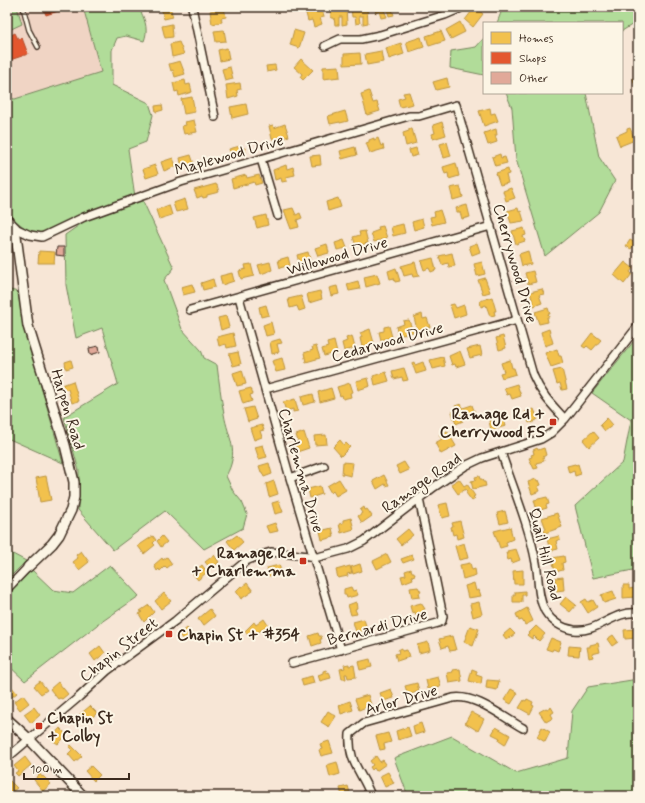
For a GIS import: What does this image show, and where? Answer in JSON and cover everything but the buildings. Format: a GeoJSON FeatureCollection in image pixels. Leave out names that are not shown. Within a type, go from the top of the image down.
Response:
{"type":"FeatureCollection","features":[{"type":"Feature","properties":{"kind":"street"},"geometry":{"type":"LineString","coordinates":[[192,7],[214,117]]}},
{"type":"Feature","properties":{"kind":"street"},"geometry":{"type":"LineString","coordinates":[[325,46],[340,39],[361,39],[380,35],[445,15],[460,7]]}},
{"type":"Feature","properties":{"kind":"street","name":"Maplewood Drive"},"geometry":{"type":"LineString","coordinates":[[15,228],[30,235],[42,237],[84,217],[181,182],[409,116],[419,116],[456,105]]}},
{"type":"Feature","properties":{"kind":"street","name":"Cherrywood Drive"},"geometry":{"type":"LineString","coordinates":[[456,105],[533,375],[539,389],[565,419]]}},
{"type":"Feature","properties":{"kind":"street"},"geometry":{"type":"LineString","coordinates":[[261,159],[278,216]]}},
{"type":"Feature","properties":{"kind":"street"},"geometry":{"type":"LineString","coordinates":[[7,220],[15,228]]}},
{"type":"Feature","properties":{"kind":"street","name":"Willowood Drive"},"geometry":{"type":"LineString","coordinates":[[190,310],[491,226]]}},
{"type":"Feature","properties":{"kind":"street","name":"Harpen Road"},"geometry":{"type":"LineString","coordinates":[[7,589],[52,544],[59,535],[71,510],[74,497],[74,482],[65,445],[28,326],[15,228]]}},
{"type":"Feature","properties":{"kind":"street","name":"Charlemma Drive"},"geometry":{"type":"LineString","coordinates":[[239,297],[290,478],[341,650]]}},
{"type":"Feature","properties":{"kind":"street","name":"Cedarwood Drive"},"geometry":{"type":"LineString","coordinates":[[265,389],[517,320]]}},
{"type":"Feature","properties":{"kind":"street","name":"Ramage Road"},"geometry":{"type":"LineString","coordinates":[[246,562],[271,552],[318,557],[348,549],[364,541],[465,466],[551,433],[565,419],[638,326]]}},
{"type":"Feature","properties":{"kind":"street","name":"Quail Hill Road"},"geometry":{"type":"LineString","coordinates":[[501,452],[529,534],[536,563],[541,601],[548,616],[563,627],[582,630],[594,627],[619,615],[638,613]]}},
{"type":"Feature","properties":{"kind":"street"},"geometry":{"type":"LineString","coordinates":[[290,478],[324,466]]}},
{"type":"Feature","properties":{"kind":"street","name":"Bernardi Drive"},"geometry":{"type":"LineString","coordinates":[[292,663],[438,624],[443,619],[419,500]]}},
{"type":"Feature","properties":{"kind":"street","name":"Chapin Street"},"geometry":{"type":"LineString","coordinates":[[7,758],[30,740],[107,672],[175,621],[246,562]]}},
{"type":"Feature","properties":{"kind":"street","name":"Arlor Drive"},"geometry":{"type":"LineString","coordinates":[[371,796],[356,768],[349,744],[350,734],[364,723],[452,698],[462,697],[477,701],[523,728]]}},
{"type":"Feature","properties":{"kind":"street"},"geometry":{"type":"LineString","coordinates":[[7,718],[83,796]]}},
{"type":"Feature","properties":{"kind":"lane"},"geometry":{"type":"LineString","coordinates":[[23,7],[29,30],[38,47]]}},
{"type":"Feature","properties":{"kind":"shaded area"},"geometry":{"type":"Polygon","coordinates":[[[17,7],[83,7],[101,72],[15,99],[7,98],[7,31],[22,24],[17,7]]]}},
{"type":"Feature","properties":{"kind":"green space"},"geometry":{"type":"Polygon","coordinates":[[[7,7],[17,7],[22,24],[7,31],[7,7]]]}},
{"type":"Feature","properties":{"kind":"green space"},"geometry":{"type":"Polygon","coordinates":[[[83,7],[128,7],[141,12],[145,23],[146,34],[144,41],[126,36],[117,38],[112,50],[112,85],[149,103],[153,115],[146,142],[128,149],[135,197],[87,212],[41,233],[30,232],[16,221],[7,209],[7,98],[15,99],[101,72],[83,7]]]}},
{"type":"Feature","properties":{"kind":"green space"},"geometry":{"type":"Polygon","coordinates":[[[503,7],[638,7],[638,21],[623,30],[623,22],[497,22],[503,7]]]}},
{"type":"Feature","properties":{"kind":"green space"},"geometry":{"type":"Polygon","coordinates":[[[483,39],[483,75],[450,68],[451,51],[476,47],[483,39]]]}},
{"type":"Feature","properties":{"kind":"green space"},"geometry":{"type":"Polygon","coordinates":[[[506,94],[586,94],[599,157],[615,181],[599,212],[545,256],[516,159],[512,108],[506,94]]]}},
{"type":"Feature","properties":{"kind":"green space"},"geometry":{"type":"Polygon","coordinates":[[[142,199],[174,268],[164,280],[182,329],[201,350],[204,358],[217,365],[224,414],[233,452],[230,467],[226,476],[233,491],[242,502],[247,514],[243,528],[204,549],[165,511],[113,550],[78,510],[79,471],[64,417],[118,384],[102,328],[76,338],[66,285],[65,235],[85,221],[142,199]]]}},
{"type":"Feature","properties":{"kind":"green space"},"geometry":{"type":"Polygon","coordinates":[[[7,289],[18,292],[24,329],[63,463],[7,438],[7,289]]]}},
{"type":"Feature","properties":{"kind":"green space"},"geometry":{"type":"Polygon","coordinates":[[[638,336],[638,569],[593,578],[575,506],[623,462],[631,420],[592,393],[638,336]]]}},
{"type":"Feature","properties":{"kind":"green space"},"geometry":{"type":"Polygon","coordinates":[[[7,551],[26,561],[7,580],[7,551]]]}},
{"type":"Feature","properties":{"kind":"green space"},"geometry":{"type":"Polygon","coordinates":[[[110,565],[139,596],[97,625],[25,681],[7,664],[7,595],[32,570],[53,590],[73,593],[110,565]]]}},
{"type":"Feature","properties":{"kind":"green space"},"geometry":{"type":"Polygon","coordinates":[[[638,679],[638,796],[408,796],[394,758],[452,736],[516,773],[568,758],[572,711],[588,687],[638,679]]]}},
{"type":"Feature","properties":{"kind":"place","name":"Ramage Rd + Cherrywood FS"},"geometry":{"type":"Point","coordinates":[553,422]}},
{"type":"Feature","properties":{"kind":"place","name":"Ramage Rd + Charlemma"},"geometry":{"type":"Point","coordinates":[303,561]}},
{"type":"Feature","properties":{"kind":"place","name":"Chapin St + #354"},"geometry":{"type":"Point","coordinates":[169,634]}},
{"type":"Feature","properties":{"kind":"place","name":"Chapin St + Colby"},"geometry":{"type":"Point","coordinates":[39,726]}}]}
